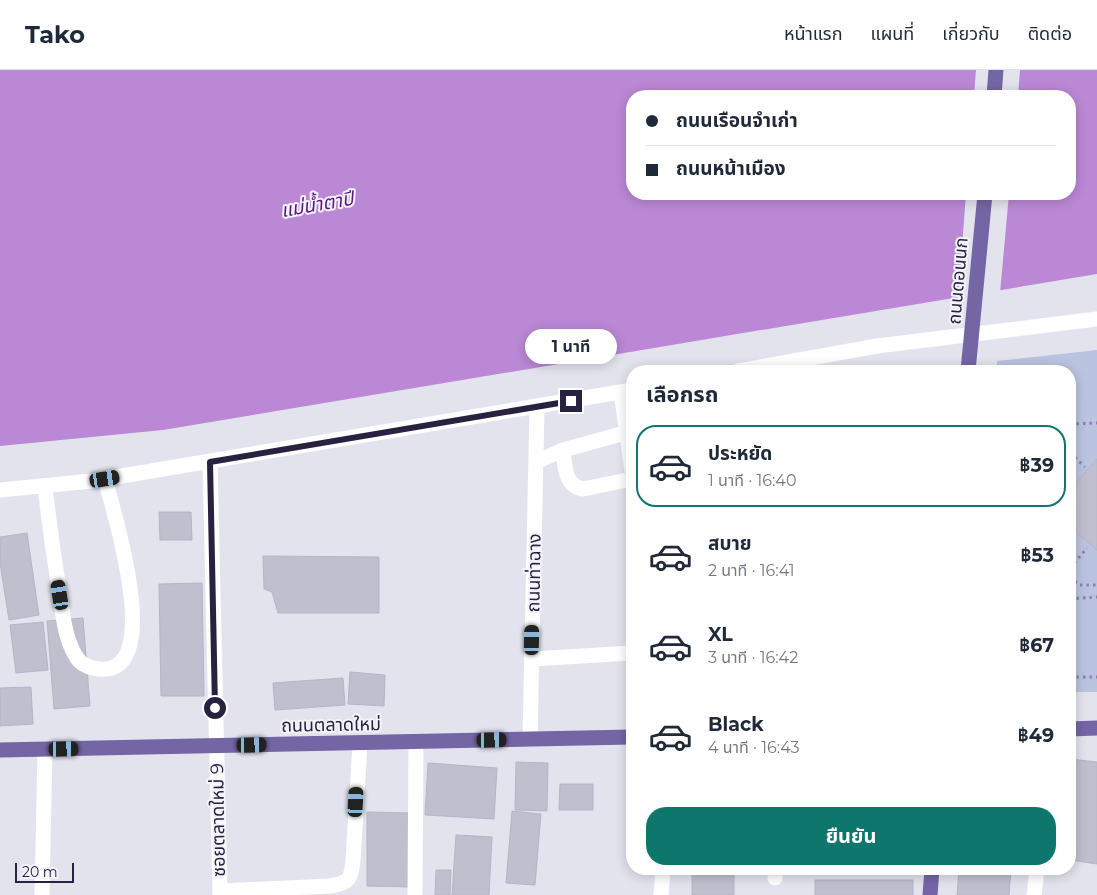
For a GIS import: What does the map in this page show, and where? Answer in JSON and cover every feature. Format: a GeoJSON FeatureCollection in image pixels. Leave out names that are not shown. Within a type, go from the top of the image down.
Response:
{"type":"FeatureCollection","features":[{"type":"Feature","properties":{"kind":"main road"},"geometry":{"type":"LineString","coordinates":[[994,90],[996,70]]}},
{"type":"Feature","properties":{"kind":"main road","name":"ถนนดอนนก"},"geometry":{"type":"LineString","coordinates":[[969,365],[983,200]]}},
{"type":"Feature","properties":{"kind":"main road"},"geometry":{"type":"LineString","coordinates":[[1076,729],[1097,728]]}},
{"type":"Feature","properties":{"kind":"main road","name":"ถนนตลาดใหม่"},"geometry":{"type":"LineString","coordinates":[[0,750],[626,737]]}},
{"type":"Feature","properties":{"kind":"main road"},"geometry":{"type":"LineString","coordinates":[[930,895],[932,875]]}},
{"type":"Feature","properties":{"kind":"street"},"geometry":{"type":"LineString","coordinates":[[774,365],[877,346],[1097,318]]}},
{"type":"Feature","properties":{"kind":"street"},"geometry":{"type":"LineString","coordinates":[[0,490],[105,479],[626,391]]}},
{"type":"Feature","properties":{"kind":"street","name":"ถนนท่าฉาง"},"geometry":{"type":"LineString","coordinates":[[530,739],[537,407]]}},
{"type":"Feature","properties":{"kind":"street"},"geometry":{"type":"LineString","coordinates":[[536,462],[563,450],[626,433]]}},
{"type":"Feature","properties":{"kind":"street"},"geometry":{"type":"LineString","coordinates":[[563,450],[570,484],[575,488],[582,489],[626,480]]}},
{"type":"Feature","properties":{"kind":"street","name":"ซอยตลาดใหม่ 9"},"geometry":{"type":"LineString","coordinates":[[210,462],[220,893]]}},
{"type":"Feature","properties":{"kind":"street"},"geometry":{"type":"LineString","coordinates":[[44,486],[51,540],[69,640],[77,659],[88,668],[106,670],[120,664],[129,654],[133,629],[130,578],[105,479]]}},
{"type":"Feature","properties":{"kind":"street"},"geometry":{"type":"LineString","coordinates":[[532,659],[626,653]]}},
{"type":"Feature","properties":{"kind":"street"},"geometry":{"type":"LineString","coordinates":[[416,742],[416,895]]}},
{"type":"Feature","properties":{"kind":"street"},"geometry":{"type":"LineString","coordinates":[[220,893],[330,886],[346,882],[351,876],[353,860],[360,743]]}},
{"type":"Feature","properties":{"kind":"street"},"geometry":{"type":"LineString","coordinates":[[42,895],[45,749]]}},
{"type":"Feature","properties":{"kind":"street"},"geometry":{"type":"LineString","coordinates":[[661,895],[663,875]]}},
{"type":"Feature","properties":{"kind":"street"},"geometry":{"type":"LineString","coordinates":[[1034,895],[1036,875]]}},
{"type":"Feature","properties":{"kind":"path"},"geometry":{"type":"LineString","coordinates":[[1076,424],[1097,423]]}},
{"type":"Feature","properties":{"kind":"path"},"geometry":{"type":"LineString","coordinates":[[1076,459],[1085,467]]}},
{"type":"Feature","properties":{"kind":"path"},"geometry":{"type":"LineString","coordinates":[[1076,561],[1087,548]]}},
{"type":"Feature","properties":{"kind":"path"},"geometry":{"type":"LineString","coordinates":[[1076,582],[1079,585],[1097,585]]}},
{"type":"Feature","properties":{"kind":"path"},"geometry":{"type":"LineString","coordinates":[[1076,599],[1097,597]]}},
{"type":"Feature","properties":{"kind":"path"},"geometry":{"type":"LineString","coordinates":[[1076,677],[1097,677]]}},
{"type":"Feature","properties":{"kind":"shaded area"},"geometry":{"type":"Polygon","coordinates":[[[1097,350],[1097,692],[1076,692],[1076,365],[997,365],[997,361],[1097,350]]]}},
{"type":"Feature","properties":{"kind":"water","name":"แม่น้ำตาปี"},"geometry":{"type":"Polygon","coordinates":[[[0,70],[1097,70],[1097,274],[163,430],[0,446],[0,70]]]}},
{"type":"Feature","properties":{"kind":"pier"},"geometry":{"type":"Polygon","coordinates":[[[976,70],[1020,70],[1018,90],[974,90],[976,70]]]}},
{"type":"Feature","properties":{"kind":"pier"},"geometry":{"type":"Polygon","coordinates":[[[966,200],[1008,200],[1000,293],[958,300],[966,200]]]}},
{"type":"Feature","properties":{"kind":"building"},"geometry":{"type":"Polygon","coordinates":[[[1097,459],[1097,550],[1076,532],[1076,483],[1097,459]]]}},
{"type":"Feature","properties":{"kind":"building"},"geometry":{"type":"Polygon","coordinates":[[[159,512],[191,512],[192,540],[160,540],[159,512]]]}},
{"type":"Feature","properties":{"kind":"building"},"geometry":{"type":"Polygon","coordinates":[[[27,533],[39,615],[9,620],[0,563],[0,537],[27,533]]]}},
{"type":"Feature","properties":{"kind":"building"},"geometry":{"type":"Polygon","coordinates":[[[263,556],[379,557],[379,613],[278,613],[272,592],[264,589],[263,556]]]}},
{"type":"Feature","properties":{"kind":"building"},"geometry":{"type":"Polygon","coordinates":[[[202,583],[204,696],[161,696],[159,584],[202,583]]]}},
{"type":"Feature","properties":{"kind":"building"},"geometry":{"type":"Polygon","coordinates":[[[83,618],[90,706],[54,709],[47,621],[83,618]]]}},
{"type":"Feature","properties":{"kind":"building"},"geometry":{"type":"Polygon","coordinates":[[[43,622],[48,670],[16,673],[10,625],[43,622]]]}},
{"type":"Feature","properties":{"kind":"building"},"geometry":{"type":"Polygon","coordinates":[[[350,672],[385,675],[384,706],[348,704],[350,672]]]}},
{"type":"Feature","properties":{"kind":"building"},"geometry":{"type":"Polygon","coordinates":[[[343,678],[345,705],[275,710],[273,683],[343,678]]]}},
{"type":"Feature","properties":{"kind":"building"},"geometry":{"type":"Polygon","coordinates":[[[31,687],[33,724],[0,726],[0,688],[31,687]]]}},
{"type":"Feature","properties":{"kind":"building"},"geometry":{"type":"Polygon","coordinates":[[[1076,760],[1097,762],[1097,864],[1076,861],[1076,760]]]}},
{"type":"Feature","properties":{"kind":"building"},"geometry":{"type":"Polygon","coordinates":[[[516,762],[548,763],[547,811],[515,810],[516,762]]]}},
{"type":"Feature","properties":{"kind":"building"},"geometry":{"type":"Polygon","coordinates":[[[428,763],[497,768],[494,819],[425,815],[428,763]]]}},
{"type":"Feature","properties":{"kind":"building"},"geometry":{"type":"Polygon","coordinates":[[[560,784],[593,784],[593,810],[559,810],[560,784]]]}},
{"type":"Feature","properties":{"kind":"building"},"geometry":{"type":"Polygon","coordinates":[[[512,811],[541,814],[535,885],[506,883],[512,811]]]}},
{"type":"Feature","properties":{"kind":"building"},"geometry":{"type":"Polygon","coordinates":[[[367,812],[412,813],[411,887],[367,886],[367,812]]]}},
{"type":"Feature","properties":{"kind":"building"},"geometry":{"type":"Polygon","coordinates":[[[456,835],[492,837],[489,895],[452,895],[456,835]]]}},
{"type":"Feature","properties":{"kind":"building"},"geometry":{"type":"Polygon","coordinates":[[[436,870],[451,870],[450,895],[435,895],[436,870]]]}},
{"type":"Feature","properties":{"kind":"building"},"geometry":{"type":"Polygon","coordinates":[[[692,875],[734,875],[734,895],[692,895],[692,875]]]}},
{"type":"Feature","properties":{"kind":"building"},"geometry":{"type":"Polygon","coordinates":[[[959,875],[1011,875],[1009,895],[957,895],[959,875]]]}},
{"type":"Feature","properties":{"kind":"building"},"geometry":{"type":"Polygon","coordinates":[[[815,880],[913,880],[913,895],[815,895],[815,880]]]}},
{"type":"Feature","properties":{"kind":"route"},"geometry":{"type":"LineString","coordinates":[[215,708],[210,462],[571,401]]}}]}
